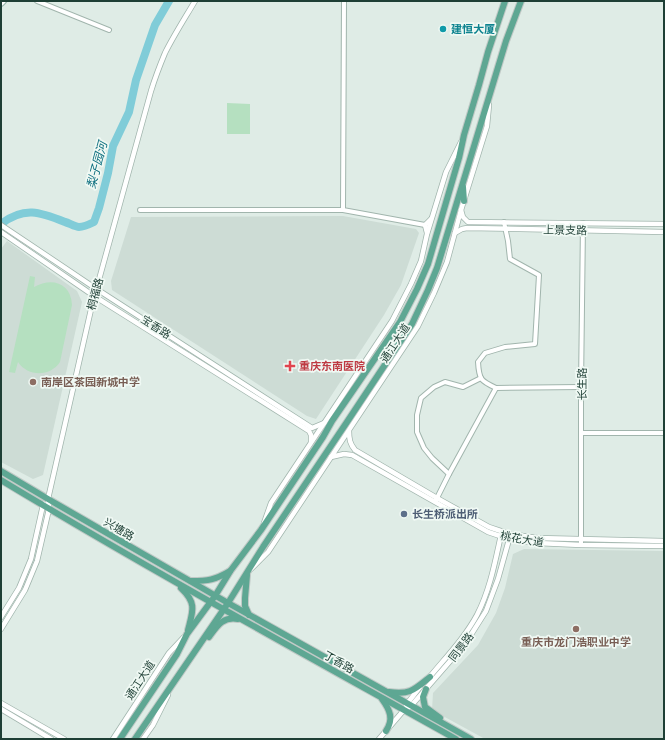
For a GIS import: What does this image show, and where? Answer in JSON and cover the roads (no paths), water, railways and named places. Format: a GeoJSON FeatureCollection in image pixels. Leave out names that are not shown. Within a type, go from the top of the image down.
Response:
{"type":"FeatureCollection","features":[{"type":"Feature","properties":{"kind":"main road","name":"通江大道"},"geometry":{"type":"LineString","coordinates":[[120,739],[177,654],[187,634],[211,603],[231,570],[261,530],[332,421],[400,322],[428,264],[459,158],[464,135],[504,1]]}},
{"type":"Feature","properties":{"kind":"main road","name":"通江大道"},"geometry":{"type":"LineString","coordinates":[[135,739],[224,609],[263,547],[336,440],[412,324],[435,273],[490,90],[521,1]]}},
{"type":"Feature","properties":{"kind":"main road"},"geometry":{"type":"LineString","coordinates":[[488,52],[494,46],[499,48],[502,54]]}},
{"type":"Feature","properties":{"kind":"main road"},"geometry":{"type":"LineString","coordinates":[[463,182],[464,201]]}},
{"type":"Feature","properties":{"kind":"main road","name":"兴塘路"},"geometry":{"type":"LineString","coordinates":[[1,470],[48,499],[228,603]]}},
{"type":"Feature","properties":{"kind":"main road","name":"兴塘路"},"geometry":{"type":"LineString","coordinates":[[1,480],[211,603]]}},
{"type":"Feature","properties":{"kind":"main road"},"geometry":{"type":"LineString","coordinates":[[189,581],[211,580],[220,577],[231,570]]}},
{"type":"Feature","properties":{"kind":"main road"},"geometry":{"type":"LineString","coordinates":[[247,573],[245,606],[248,615]]}},
{"type":"Feature","properties":{"kind":"main road"},"geometry":{"type":"LineString","coordinates":[[173,580],[191,600],[193,614],[187,634]]}},
{"type":"Feature","properties":{"kind":"main road","name":"丁香路"},"geometry":{"type":"LineString","coordinates":[[211,603],[456,739]]}},
{"type":"Feature","properties":{"kind":"main road","name":"丁香路"},"geometry":{"type":"LineString","coordinates":[[228,603],[471,739]]}},
{"type":"Feature","properties":{"kind":"main road"},"geometry":{"type":"LineString","coordinates":[[193,654],[205,643],[224,621],[233,618],[244,620]]}},
{"type":"Feature","properties":{"kind":"main road"},"geometry":{"type":"LineString","coordinates":[[384,691],[400,693],[410,692],[430,677]]}},
{"type":"Feature","properties":{"kind":"main road"},"geometry":{"type":"LineString","coordinates":[[426,689],[423,697],[425,707],[450,727]]}},
{"type":"Feature","properties":{"kind":"main road"},"geometry":{"type":"LineString","coordinates":[[380,697],[386,705],[390,715],[390,725],[386,731]]}},
{"type":"Feature","properties":{"kind":"street"},"geometry":{"type":"LineString","coordinates":[[37,1],[109,30]]}},
{"type":"Feature","properties":{"kind":"street","name":"桐福路"},"geometry":{"type":"LineString","coordinates":[[1,617],[19,588],[31,559],[46,507],[94,296],[151,91],[166,52],[195,1]]}},
{"type":"Feature","properties":{"kind":"street"},"geometry":{"type":"LineString","coordinates":[[343,210],[344,1]]}},
{"type":"Feature","properties":{"kind":"street","name":"通江大道"},"geometry":{"type":"LineString","coordinates":[[247,573],[268,552],[418,326],[447,262],[486,126],[490,90]]}},
{"type":"Feature","properties":{"kind":"street","name":"通江大道"},"geometry":{"type":"LineString","coordinates":[[261,530],[271,503],[392,320],[411,284],[418,267],[446,172],[464,135]]}},
{"type":"Feature","properties":{"kind":"street"},"geometry":{"type":"LineString","coordinates":[[140,210],[343,210],[425,225]]}},
{"type":"Feature","properties":{"kind":"street","name":"上景支路"},"geometry":{"type":"LineString","coordinates":[[461,210],[463,217],[468,222],[664,224]]}},
{"type":"Feature","properties":{"kind":"street"},"geometry":{"type":"LineString","coordinates":[[425,225],[433,216]]}},
{"type":"Feature","properties":{"kind":"street"},"geometry":{"type":"LineString","coordinates":[[504,222],[510,259],[539,275],[535,344],[505,347],[485,353],[478,362],[479,374],[484,382],[496,388],[582,387]]}},
{"type":"Feature","properties":{"kind":"street","name":"长生路"},"geometry":{"type":"LineString","coordinates":[[581,542],[583,223]]}},
{"type":"Feature","properties":{"kind":"street","name":"宝香路"},"geometry":{"type":"LineString","coordinates":[[1,225],[310,430]]}},
{"type":"Feature","properties":{"kind":"street"},"geometry":{"type":"LineString","coordinates":[[425,225],[427,234]]}},
{"type":"Feature","properties":{"kind":"street","name":"上景支路"},"geometry":{"type":"LineString","coordinates":[[455,233],[467,228],[664,232]]}},
{"type":"Feature","properties":{"kind":"street","name":"宝香路"},"geometry":{"type":"LineString","coordinates":[[1,232],[94,296],[310,430]]}},
{"type":"Feature","properties":{"kind":"street"},"geometry":{"type":"LineString","coordinates":[[449,474],[424,448],[418,432],[417,414],[421,398],[434,387],[445,382],[463,387],[481,378]]}},
{"type":"Feature","properties":{"kind":"street"},"geometry":{"type":"LineString","coordinates":[[436,500],[496,388]]}},
{"type":"Feature","properties":{"kind":"street"},"geometry":{"type":"LineString","coordinates":[[311,443],[310,430],[325,422]]}},
{"type":"Feature","properties":{"kind":"street","name":"桃花大道"},"geometry":{"type":"LineString","coordinates":[[349,431],[350,441],[355,450],[436,500]]}},
{"type":"Feature","properties":{"kind":"street"},"geometry":{"type":"LineString","coordinates":[[582,433],[664,433]]}},
{"type":"Feature","properties":{"kind":"street","name":"桃花大道"},"geometry":{"type":"LineString","coordinates":[[331,457],[344,454],[352,455],[501,534],[581,542],[664,546]]}},
{"type":"Feature","properties":{"kind":"street","name":"桐福路"},"geometry":{"type":"LineString","coordinates":[[1,629],[25,590],[37,561],[46,507]]}},
{"type":"Feature","properties":{"kind":"street"},"geometry":{"type":"LineString","coordinates":[[409,705],[462,638],[476,615],[489,583],[501,534]]}},
{"type":"Feature","properties":{"kind":"street","name":"同景路"},"geometry":{"type":"LineString","coordinates":[[379,739],[404,710],[426,689],[467,641],[486,611],[498,579],[510,536]]}},
{"type":"Feature","properties":{"kind":"street","name":"桃花大道"},"geometry":{"type":"LineString","coordinates":[[581,542],[664,540]]}},
{"type":"Feature","properties":{"kind":"street","name":"通江大道"},"geometry":{"type":"LineString","coordinates":[[113,739],[169,653],[187,634]]}},
{"type":"Feature","properties":{"kind":"street","name":"通江大道"},"geometry":{"type":"LineString","coordinates":[[143,739],[176,679]]}},
{"type":"Feature","properties":{"kind":"street"},"geometry":{"type":"LineString","coordinates":[[1,703],[64,739]]}},
{"type":"Feature","properties":{"kind":"street"},"geometry":{"type":"LineString","coordinates":[[1,709],[51,739]]}},
{"type":"Feature","properties":{"kind":"waterway","name":"梨子园河"},"geometry":{"type":"LineString","coordinates":[[1,224],[9,218],[32,212],[40,213],[77,227],[85,226],[94,222],[108,173],[113,146],[129,112],[136,80],[155,25],[169,1]]}},
{"type":"Feature","properties":{"kind":"place","name":"建恒大厦"},"geometry":{"type":"Point","coordinates":[443,29]}},
{"type":"Feature","properties":{"kind":"place","name":"重庆东南医院"},"geometry":{"type":"Point","coordinates":[290,366]}},
{"type":"Feature","properties":{"kind":"place","name":"南岸区茶园新城中学"},"geometry":{"type":"Point","coordinates":[33,382]}},
{"type":"Feature","properties":{"kind":"place","name":"长生桥派出所"},"geometry":{"type":"Point","coordinates":[404,514]}},
{"type":"Feature","properties":{"kind":"place","name":"重庆市龙门浩职业中学"},"geometry":{"type":"Point","coordinates":[576,629]}}]}
